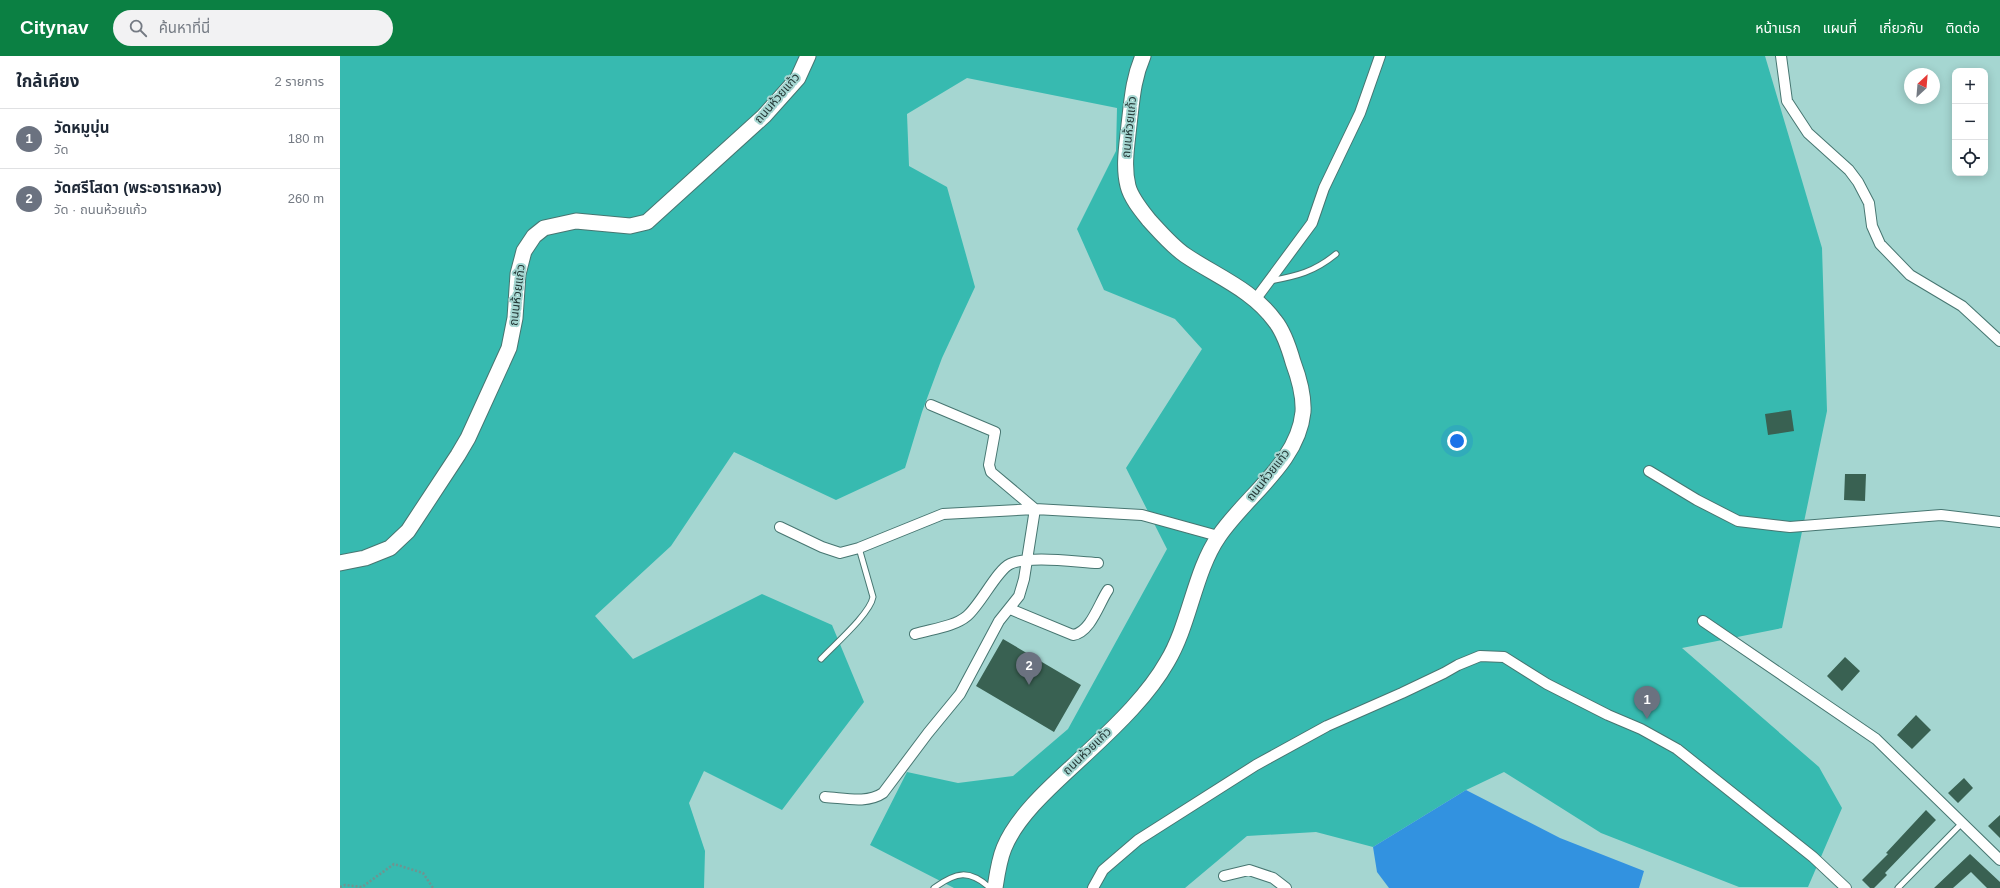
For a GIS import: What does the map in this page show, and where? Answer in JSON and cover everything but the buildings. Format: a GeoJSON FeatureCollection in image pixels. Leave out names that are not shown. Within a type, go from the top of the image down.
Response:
{"type":"FeatureCollection","features":[{"type":"Feature","properties":{"kind":"main road","name":"ถนนห้วยแก้ว"},"geometry":{"type":"LineString","coordinates":[[340,563],[365,558],[390,548],[408,531],[458,455],[471,432],[509,348],[515,318],[518,274],[524,250],[534,236],[544,228],[576,221],[630,226],[647,222],[764,116],[798,78],[808,56]]}},
{"type":"Feature","properties":{"kind":"main road","name":"ถนนห้วยแก้ว"},"geometry":{"type":"LineString","coordinates":[[995,888],[1004,848],[1033,806],[1058,779],[1091,750],[1149,688],[1168,662],[1179,638],[1203,568],[1218,536],[1282,461],[1299,432],[1303,410],[1301,387],[1288,345],[1276,321],[1255,300],[1183,253],[1162,234],[1141,210],[1128,187],[1125,162],[1135,76],[1142,56]]}},
{"type":"Feature","properties":{"kind":"street"},"geometry":{"type":"LineString","coordinates":[[1255,300],[1312,223],[1324,188],[1360,113],[1380,56]]}},
{"type":"Feature","properties":{"kind":"street"},"geometry":{"type":"LineString","coordinates":[[1781,56],[1787,101],[1808,133],[1850,170],[1858,182],[1869,203],[1872,226],[1880,244],[1910,275],[1962,306],[2000,341]]}},
{"type":"Feature","properties":{"kind":"street"},"geometry":{"type":"LineString","coordinates":[[931,405],[992,429],[995,435],[989,464],[991,472],[1035,509]]}},
{"type":"Feature","properties":{"kind":"street"},"geometry":{"type":"LineString","coordinates":[[1649,471],[1697,500],[1738,521],[1790,527],[1941,516],[2000,522]]}},
{"type":"Feature","properties":{"kind":"street"},"geometry":{"type":"LineString","coordinates":[[780,527],[822,547],[840,552],[859,548],[942,514],[1035,509],[1142,515],[1218,536]]}},
{"type":"Feature","properties":{"kind":"street"},"geometry":{"type":"LineString","coordinates":[[825,797],[865,800],[875,799],[883,793],[960,694],[999,622],[1019,596],[1035,509]]}},
{"type":"Feature","properties":{"kind":"street"},"geometry":{"type":"LineString","coordinates":[[915,634],[960,622],[977,605],[1004,567],[1014,562],[1026,560],[1098,563]]}},
{"type":"Feature","properties":{"kind":"street"},"geometry":{"type":"LineString","coordinates":[[1010,608],[1073,635],[1077,634],[1087,626],[1108,590]]}},
{"type":"Feature","properties":{"kind":"street"},"geometry":{"type":"LineString","coordinates":[[1703,621],[1876,739],[2000,860]]}},
{"type":"Feature","properties":{"kind":"street"},"geometry":{"type":"LineString","coordinates":[[1093,888],[1103,870],[1138,840],[1256,765],[1327,726],[1402,693],[1444,673],[1458,664],[1480,656],[1504,657],[1547,684],[1608,715],[1641,729],[1677,749],[1813,857],[1846,888]]}},
{"type":"Feature","properties":{"kind":"street"},"geometry":{"type":"LineString","coordinates":[[1224,876],[1249,870],[1273,878],[1286,888]]}},
{"type":"Feature","properties":{"kind":"lane"},"geometry":{"type":"LineString","coordinates":[[1269,282],[1302,275],[1321,266],[1336,254]]}},
{"type":"Feature","properties":{"kind":"lane"},"geometry":{"type":"LineString","coordinates":[[821,658],[866,612],[872,602],[873,597],[859,548]]}},
{"type":"Feature","properties":{"kind":"lane"},"geometry":{"type":"LineString","coordinates":[[1898,888],[1962,823]]}},
{"type":"Feature","properties":{"kind":"lane"},"geometry":{"type":"LineString","coordinates":[[934,888],[952,876],[963,875],[974,876],[990,888]]}},
{"type":"Feature","properties":{"kind":"path"},"geometry":{"type":"LineString","coordinates":[[340,887],[345,885],[362,887],[394,864],[423,873],[434,888]]}},
{"type":"Feature","properties":{"kind":"shaded area"},"geometry":{"type":"Polygon","coordinates":[[[340,56],[1765,56],[1822,248],[1827,411],[1782,628],[1682,648],[1819,767],[1842,808],[1808,887],[1739,887],[1601,833],[1504,772],[1466,790],[1373,847],[1316,832],[1247,836],[1185,888],[954,888],[870,845],[907,772],[958,783],[1013,776],[1068,729],[1167,549],[1126,468],[1202,349],[1175,319],[1104,290],[1077,229],[1116,151],[1117,108],[967,78],[907,114],[909,166],[947,187],[975,287],[942,358],[922,412],[905,468],[836,500],[734,452],[671,546],[595,616],[633,659],[762,594],[832,625],[864,702],[782,810],[704,771],[689,803],[705,851],[704,888],[340,888],[340,56]]]}},
{"type":"Feature","properties":{"kind":"shaded area"},"geometry":{"type":"Polygon","coordinates":[[[1466,790],[1560,838],[1644,871],[1639,888],[1389,888],[1377,872],[1373,847],[1466,790]]]}},
{"type":"Feature","properties":{"kind":"place","name":"วัดศรีโสดา (พระอาราหลวง)"},"geometry":{"type":"Point","coordinates":[1029,685]}},
{"type":"Feature","properties":{"kind":"place","name":"วัดหมูบุ่น"},"geometry":{"type":"Point","coordinates":[1647,719]}}]}
